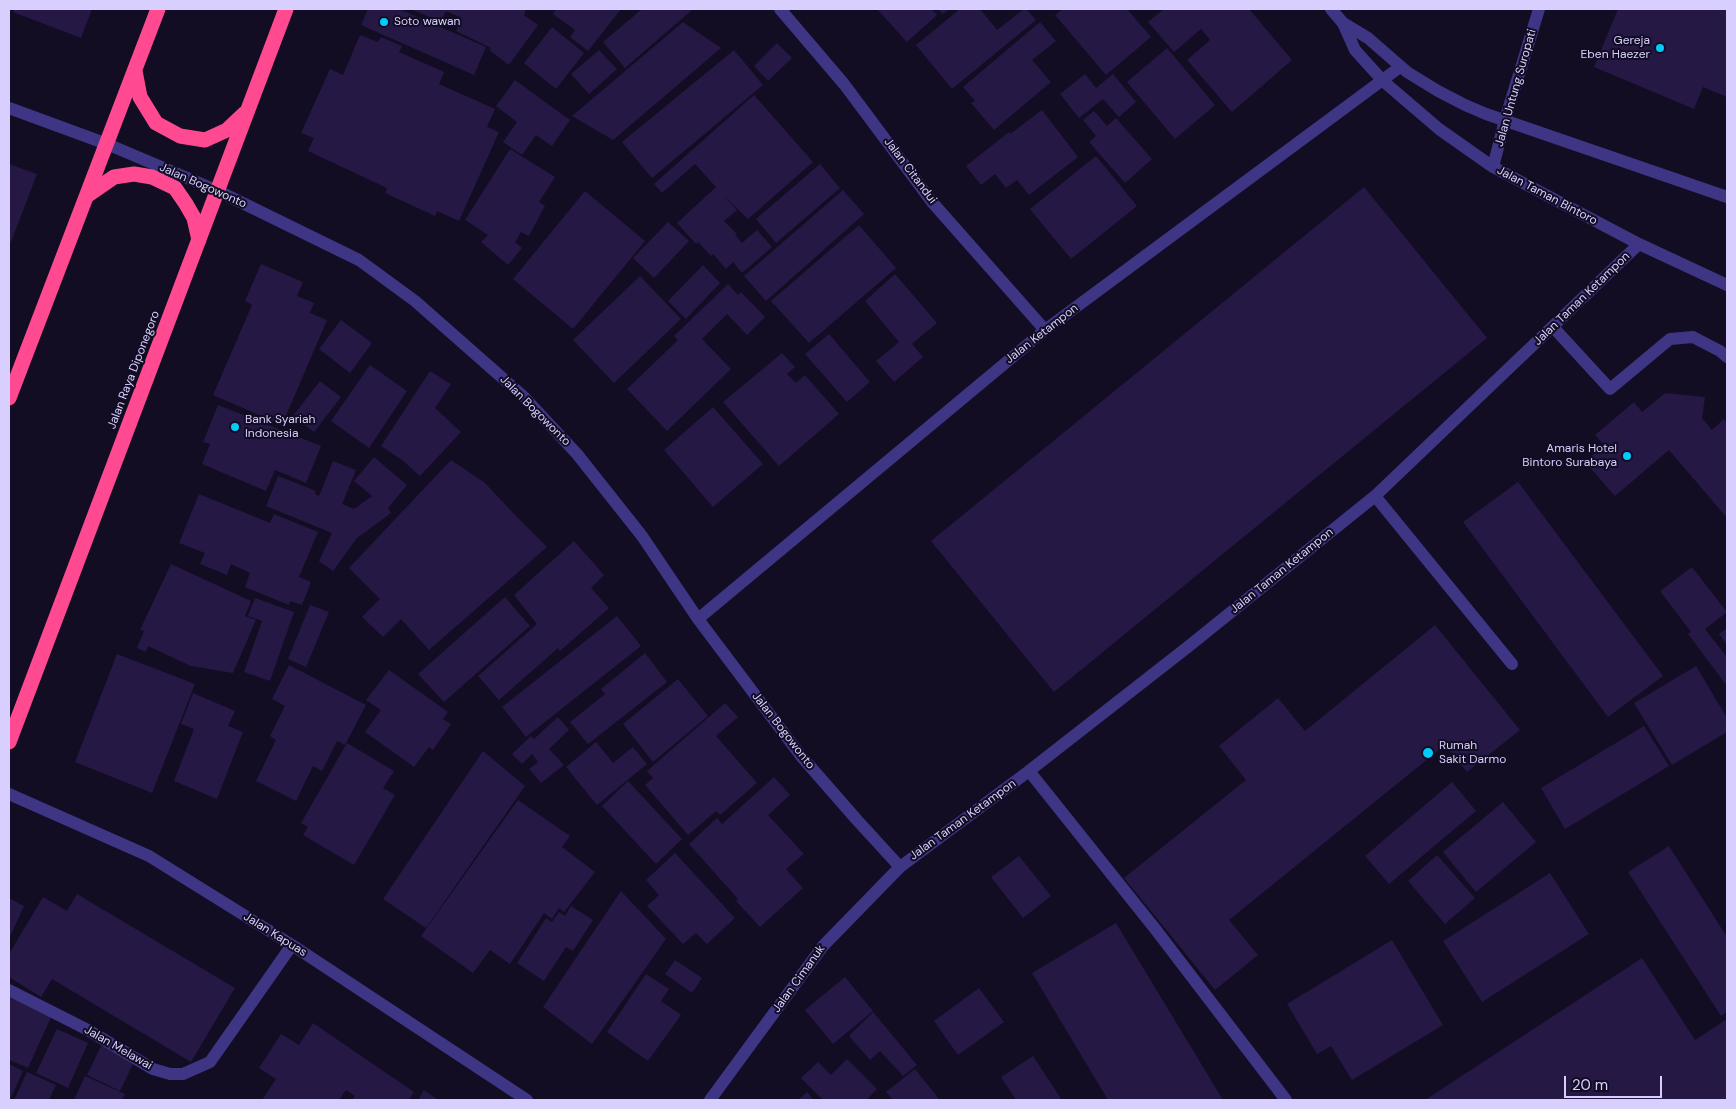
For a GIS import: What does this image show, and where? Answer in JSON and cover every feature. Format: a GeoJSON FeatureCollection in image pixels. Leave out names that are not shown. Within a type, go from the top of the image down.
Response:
{"type":"FeatureCollection","features":[{"type":"Feature","properties":{"kind":"highway"},"geometry":{"type":"LineString","coordinates":[[9,398],[158,9]]}},
{"type":"Feature","properties":{"kind":"highway","name":"Jalan Raya Diponegoro"},"geometry":{"type":"LineString","coordinates":[[9,742],[286,9]]}},
{"type":"Feature","properties":{"kind":"highway"},"geometry":{"type":"LineString","coordinates":[[135,69],[140,97],[156,123],[180,136],[205,140],[227,130],[248,110]]}},
{"type":"Feature","properties":{"kind":"highway"},"geometry":{"type":"LineString","coordinates":[[88,194],[114,178],[134,174],[152,177],[175,188],[194,218],[199,240]]}},
{"type":"Feature","properties":{"kind":"street","name":"Jalan Citandui"},"geometry":{"type":"LineString","coordinates":[[780,9],[844,84],[932,202],[1045,330]]}},
{"type":"Feature","properties":{"kind":"street"},"geometry":{"type":"LineString","coordinates":[[1331,9],[1343,23],[1368,38],[1400,67],[1438,91],[1486,114],[1727,197]]}},
{"type":"Feature","properties":{"kind":"street","name":"Jalan Untung Suropati"},"geometry":{"type":"LineString","coordinates":[[1493,166],[1539,9]]}},
{"type":"Feature","properties":{"kind":"street","name":"Jalan Taman Bintoro"},"geometry":{"type":"LineString","coordinates":[[1343,23],[1355,50],[1383,81],[1439,129],[1493,166],[1639,244],[1727,285]]}},
{"type":"Feature","properties":{"kind":"street","name":"Jalan Ketampon"},"geometry":{"type":"LineString","coordinates":[[698,619],[1045,330],[1400,67]]}},
{"type":"Feature","properties":{"kind":"street","name":"Jalan Bogowonto"},"geometry":{"type":"LineString","coordinates":[[9,108],[106,144],[218,191],[359,260],[415,301],[524,397],[577,454],[642,536],[698,619],[801,756],[900,867]]}},
{"type":"Feature","properties":{"kind":"street","name":"Jalan Taman Ketampon"},"geometry":{"type":"LineString","coordinates":[[900,867],[1029,771],[1189,646],[1375,496],[1639,244]]}},
{"type":"Feature","properties":{"kind":"street"},"geometry":{"type":"LineString","coordinates":[[1553,327],[1610,389],[1670,339],[1693,336],[1727,357]]}},
{"type":"Feature","properties":{"kind":"street"},"geometry":{"type":"LineString","coordinates":[[1375,496],[1512,664]]}},
{"type":"Feature","properties":{"kind":"street"},"geometry":{"type":"LineString","coordinates":[[1029,771],[1156,930],[1286,1100]]}},
{"type":"Feature","properties":{"kind":"street","name":"Jalan Kapuas"},"geometry":{"type":"LineString","coordinates":[[9,794],[149,856],[292,945],[527,1100]]}},
{"type":"Feature","properties":{"kind":"street","name":"Jalan Cimanuk"},"geometry":{"type":"LineString","coordinates":[[710,1100],[823,946],[900,867]]}},
{"type":"Feature","properties":{"kind":"street","name":"Jalan Melawai"},"geometry":{"type":"LineString","coordinates":[[9,990],[88,1030],[153,1069],[170,1074],[183,1074],[210,1062],[292,945]]}},
{"type":"Feature","properties":{"kind":"building"},"geometry":{"type":"Polygon","coordinates":[[[15,9],[92,9],[81,38],[13,12],[15,9]]]}},
{"type":"Feature","properties":{"kind":"building"},"geometry":{"type":"Polygon","coordinates":[[[368,9],[399,9],[486,47],[474,75],[361,25],[368,9]]]}},
{"type":"Feature","properties":{"kind":"building"},"geometry":{"type":"Polygon","coordinates":[[[411,9],[526,9],[524,15],[538,25],[509,65],[489,50],[491,48],[456,31],[462,18],[446,11],[441,22],[411,9]]]}},
{"type":"Feature","properties":{"kind":"building"},"geometry":{"type":"Polygon","coordinates":[[[556,9],[621,9],[588,51],[570,37],[575,30],[553,14],[556,9]]]}},
{"type":"Feature","properties":{"kind":"building"},"geometry":{"type":"Polygon","coordinates":[[[642,9],[693,9],[625,68],[603,42],[642,9]]]}},
{"type":"Feature","properties":{"kind":"building"},"geometry":{"type":"Polygon","coordinates":[[[877,9],[932,9],[937,15],[907,42],[877,9]]]}},
{"type":"Feature","properties":{"kind":"building"},"geometry":{"type":"Polygon","coordinates":[[[938,9],[949,9],[943,14],[938,9]]]}},
{"type":"Feature","properties":{"kind":"building"},"geometry":{"type":"Polygon","coordinates":[[[960,9],[980,9],[997,30],[1024,9],[1036,20],[952,89],[916,45],[960,9]]]}},
{"type":"Feature","properties":{"kind":"building"},"geometry":{"type":"Polygon","coordinates":[[[1063,9],[1127,9],[1151,37],[1106,75],[1055,15],[1063,9]]]}},
{"type":"Feature","properties":{"kind":"building"},"geometry":{"type":"Polygon","coordinates":[[[1164,9],[1249,9],[1292,60],[1232,112],[1187,60],[1210,40],[1201,29],[1174,52],[1148,22],[1164,9]]]}},
{"type":"Feature","properties":{"kind":"building","name":"Gereja Eben Haezer"},"geometry":{"type":"Polygon","coordinates":[[[1618,9],[1727,9],[1727,97],[1703,87],[1694,109],[1594,67],[1618,9]]]}},
{"type":"Feature","properties":{"kind":"building"},"geometry":{"type":"Polygon","coordinates":[[[683,22],[721,48],[613,140],[572,116],[683,22]]]}},
{"type":"Feature","properties":{"kind":"building"},"geometry":{"type":"Polygon","coordinates":[[[1040,22],[1056,41],[1032,60],[1051,82],[994,130],[971,103],[975,101],[963,87],[1040,22]]]}},
{"type":"Feature","properties":{"kind":"building"},"geometry":{"type":"Polygon","coordinates":[[[552,27],[584,53],[556,89],[524,63],[552,27]]]}},
{"type":"Feature","properties":{"kind":"building"},"geometry":{"type":"Polygon","coordinates":[[[360,35],[378,42],[381,37],[402,46],[399,52],[444,72],[439,84],[495,109],[487,127],[499,132],[459,221],[437,211],[435,216],[385,193],[387,188],[308,151],[314,138],[301,133],[330,69],[343,75],[360,35]]]}},
{"type":"Feature","properties":{"kind":"building"},"geometry":{"type":"Polygon","coordinates":[[[777,43],[792,58],[768,81],[754,66],[777,43]]]}},
{"type":"Feature","properties":{"kind":"building"},"geometry":{"type":"Polygon","coordinates":[[[1167,48],[1215,105],[1175,139],[1127,82],[1167,48]]]}},
{"type":"Feature","properties":{"kind":"building"},"geometry":{"type":"Polygon","coordinates":[[[599,50],[617,69],[589,94],[571,74],[599,50]]]}},
{"type":"Feature","properties":{"kind":"building"},"geometry":{"type":"Polygon","coordinates":[[[734,50],[763,85],[652,178],[622,142],[734,50]]]}},
{"type":"Feature","properties":{"kind":"building"},"geometry":{"type":"Polygon","coordinates":[[[1085,74],[1096,88],[1113,74],[1136,102],[1119,117],[1103,99],[1079,118],[1060,94],[1085,74]]]}},
{"type":"Feature","properties":{"kind":"building"},"geometry":{"type":"Polygon","coordinates":[[[515,80],[570,120],[552,146],[536,135],[522,155],[503,142],[517,122],[496,106],[515,80]]]}},
{"type":"Feature","properties":{"kind":"building"},"geometry":{"type":"Polygon","coordinates":[[[754,95],[813,162],[748,219],[723,195],[737,210],[724,221],[737,234],[735,235],[742,243],[757,230],[772,247],[742,273],[733,262],[726,269],[713,254],[711,256],[698,242],[696,244],[677,223],[716,187],[695,164],[662,193],[654,184],[754,95]]]}},
{"type":"Feature","properties":{"kind":"building"},"geometry":{"type":"Polygon","coordinates":[[[1042,110],[1078,157],[1029,195],[1017,180],[1006,188],[995,174],[981,185],[966,166],[1009,132],[1010,134],[1042,110]]]}},
{"type":"Feature","properties":{"kind":"building"},"geometry":{"type":"Polygon","coordinates":[[[1094,111],[1107,126],[1116,118],[1152,159],[1125,183],[1089,142],[1096,136],[1083,120],[1094,111]]]}},
{"type":"Feature","properties":{"kind":"building"},"geometry":{"type":"Polygon","coordinates":[[[510,149],[555,177],[539,202],[545,206],[529,236],[521,232],[515,242],[522,248],[508,265],[481,242],[488,235],[465,220],[510,149]]]}},
{"type":"Feature","properties":{"kind":"building"},"geometry":{"type":"Polygon","coordinates":[[[1096,156],[1137,206],[1071,259],[1030,209],[1096,156]]]}},
{"type":"Feature","properties":{"kind":"building"},"geometry":{"type":"Polygon","coordinates":[[[9,164],[37,174],[9,247],[9,164]]]}},
{"type":"Feature","properties":{"kind":"building"},"geometry":{"type":"Polygon","coordinates":[[[820,164],[840,188],[776,243],[756,219],[820,164]]]}},
{"type":"Feature","properties":{"kind":"building"},"geometry":{"type":"Polygon","coordinates":[[[1364,187],[1487,338],[1054,692],[931,541],[1364,187]]]}},
{"type":"Feature","properties":{"kind":"building"},"geometry":{"type":"Polygon","coordinates":[[[843,190],[864,214],[766,301],[744,276],[843,190]]]}},
{"type":"Feature","properties":{"kind":"building"},"geometry":{"type":"Polygon","coordinates":[[[585,191],[645,241],[573,329],[513,279],[585,191]]]}},
{"type":"Feature","properties":{"kind":"building"},"geometry":{"type":"Polygon","coordinates":[[[668,222],[689,241],[654,278],[633,258],[668,222]]]}},
{"type":"Feature","properties":{"kind":"building"},"geometry":{"type":"Polygon","coordinates":[[[859,225],[896,268],[809,343],[771,301],[859,225]]]}},
{"type":"Feature","properties":{"kind":"building"},"geometry":{"type":"Polygon","coordinates":[[[261,264],[303,282],[297,296],[314,303],[310,313],[327,320],[282,425],[213,395],[252,305],[245,301],[261,264]]]}},
{"type":"Feature","properties":{"kind":"building"},"geometry":{"type":"Polygon","coordinates":[[[703,265],[720,283],[686,319],[668,301],[703,265]]]}},
{"type":"Feature","properties":{"kind":"building"},"geometry":{"type":"Polygon","coordinates":[[[895,274],[937,323],[912,344],[923,357],[894,382],[876,361],[899,342],[865,301],[895,274]]]}},
{"type":"Feature","properties":{"kind":"building"},"geometry":{"type":"Polygon","coordinates":[[[640,276],[681,319],[614,383],[573,340],[640,276]]]}},
{"type":"Feature","properties":{"kind":"building"},"geometry":{"type":"Polygon","coordinates":[[[728,284],[738,295],[741,292],[765,317],[747,335],[727,314],[702,339],[731,369],[667,431],[627,389],[678,340],[674,336],[728,284]]]}},
{"type":"Feature","properties":{"kind":"building"},"geometry":{"type":"Polygon","coordinates":[[[341,320],[372,343],[350,373],[319,349],[341,320]]]}},
{"type":"Feature","properties":{"kind":"building"},"geometry":{"type":"Polygon","coordinates":[[[829,334],[870,382],[847,402],[805,354],[829,334]]]}},
{"type":"Feature","properties":{"kind":"building"},"geometry":{"type":"Polygon","coordinates":[[[782,353],[795,367],[787,374],[796,383],[805,375],[839,414],[779,466],[723,402],[782,353]]]}},
{"type":"Feature","properties":{"kind":"building"},"geometry":{"type":"Polygon","coordinates":[[[370,365],[407,391],[369,448],[331,421],[370,365]]]}},
{"type":"Feature","properties":{"kind":"building"},"geometry":{"type":"Polygon","coordinates":[[[430,371],[451,384],[435,408],[461,432],[420,476],[402,460],[381,446],[430,371]]]}},
{"type":"Feature","properties":{"kind":"building"},"geometry":{"type":"Polygon","coordinates":[[[320,381],[341,397],[314,432],[293,416],[320,381]]]}},
{"type":"Feature","properties":{"kind":"building","name":"Amaris Hotel Bintoro Surabaya"},"geometry":{"type":"Polygon","coordinates":[[[1665,393],[1705,397],[1702,418],[1712,430],[1724,419],[1727,424],[1727,518],[1669,450],[1615,496],[1585,462],[1604,445],[1595,435],[1634,402],[1642,412],[1665,393]]]}},
{"type":"Feature","properties":{"kind":"building"},"geometry":{"type":"Polygon","coordinates":[[[218,405],[321,446],[306,483],[275,470],[266,491],[202,464],[210,444],[203,442],[218,405]]]}},
{"type":"Feature","properties":{"kind":"building"},"geometry":{"type":"Polygon","coordinates":[[[713,407],[763,464],[713,507],[664,450],[713,407]]]}},
{"type":"Feature","properties":{"kind":"building"},"geometry":{"type":"Polygon","coordinates":[[[374,457],[407,485],[388,508],[391,513],[357,538],[333,571],[319,561],[332,533],[266,506],[278,476],[316,491],[315,494],[319,496],[333,461],[356,470],[342,504],[354,509],[372,496],[354,481],[374,457]]]}},
{"type":"Feature","properties":{"kind":"building"},"geometry":{"type":"Polygon","coordinates":[[[451,460],[485,483],[547,547],[429,650],[401,619],[383,637],[362,617],[380,599],[349,568],[451,460]]]}},
{"type":"Feature","properties":{"kind":"building"},"geometry":{"type":"Polygon","coordinates":[[[1518,482],[1663,676],[1608,717],[1463,522],[1518,482]]]}},
{"type":"Feature","properties":{"kind":"building"},"geometry":{"type":"Polygon","coordinates":[[[199,494],[270,523],[274,514],[318,532],[299,577],[311,582],[302,605],[290,601],[289,605],[245,587],[250,573],[231,564],[227,575],[200,564],[205,553],[179,543],[199,494]]]}},
{"type":"Feature","properties":{"kind":"building"},"geometry":{"type":"Polygon","coordinates":[[[574,541],[604,575],[591,588],[609,608],[560,651],[558,648],[499,700],[478,676],[537,624],[514,595],[574,541]]]}},
{"type":"Feature","properties":{"kind":"building"},"geometry":{"type":"Polygon","coordinates":[[[171,564],[251,601],[245,616],[256,620],[233,673],[191,666],[148,646],[146,652],[137,648],[144,631],[140,630],[171,564]]]}},
{"type":"Feature","properties":{"kind":"building"},"geometry":{"type":"Polygon","coordinates":[[[1692,567],[1727,612],[1705,629],[1727,657],[1727,686],[1688,634],[1691,632],[1660,591],[1692,567]]]}},
{"type":"Feature","properties":{"kind":"building"},"geometry":{"type":"Polygon","coordinates":[[[505,597],[530,626],[444,702],[418,674],[505,597]]]}},
{"type":"Feature","properties":{"kind":"building"},"geometry":{"type":"Polygon","coordinates":[[[255,598],[294,612],[270,681],[244,672],[262,621],[248,616],[255,598]]]}},
{"type":"Feature","properties":{"kind":"building"},"geometry":{"type":"Polygon","coordinates":[[[310,605],[329,612],[306,667],[288,659],[310,605]]]}},
{"type":"Feature","properties":{"kind":"building"},"geometry":{"type":"Polygon","coordinates":[[[617,616],[641,646],[526,737],[502,707],[617,616]]]}},
{"type":"Feature","properties":{"kind":"building"},"geometry":{"type":"Polygon","coordinates":[[[1435,625],[1520,730],[1467,772],[1445,745],[1229,920],[1258,955],[1215,990],[1124,878],[1246,780],[1219,746],[1278,698],[1305,731],[1435,625]]]}},
{"type":"Feature","properties":{"kind":"building"},"geometry":{"type":"Polygon","coordinates":[[[1727,628],[1727,645],[1719,634],[1727,628]]]}},
{"type":"Feature","properties":{"kind":"building"},"geometry":{"type":"Polygon","coordinates":[[[645,653],[667,682],[588,744],[570,722],[605,694],[601,689],[645,653]]]}},
{"type":"Feature","properties":{"kind":"building"},"geometry":{"type":"Polygon","coordinates":[[[117,654],[195,684],[152,793],[75,762],[117,654]]]}},
{"type":"Feature","properties":{"kind":"building"},"geometry":{"type":"Polygon","coordinates":[[[289,665],[366,705],[345,745],[337,741],[322,771],[313,766],[296,801],[256,781],[276,740],[270,736],[285,706],[272,699],[289,665]]]}},
{"type":"Feature","properties":{"kind":"building"},"geometry":{"type":"Polygon","coordinates":[[[1696,666],[1727,718],[1727,732],[1672,765],[1634,703],[1696,666]]]}},
{"type":"Feature","properties":{"kind":"building"},"geometry":{"type":"Polygon","coordinates":[[[389,670],[448,712],[443,719],[451,724],[433,750],[429,747],[414,767],[365,732],[381,710],[366,700],[389,670]]]}},
{"type":"Feature","properties":{"kind":"building"},"geometry":{"type":"Polygon","coordinates":[[[678,679],[708,716],[653,762],[623,724],[678,679]]]}},
{"type":"Feature","properties":{"kind":"building"},"geometry":{"type":"Polygon","coordinates":[[[193,693],[235,711],[228,726],[243,732],[217,799],[174,781],[194,729],[181,724],[193,693]]]}},
{"type":"Feature","properties":{"kind":"building"},"geometry":{"type":"Polygon","coordinates":[[[725,703],[738,717],[716,736],[757,783],[720,815],[716,811],[688,835],[645,785],[653,778],[647,771],[725,703]]]}},
{"type":"Feature","properties":{"kind":"building"},"geometry":{"type":"Polygon","coordinates":[[[558,717],[569,730],[549,749],[564,765],[541,783],[529,769],[538,762],[532,754],[522,764],[512,754],[531,736],[534,739],[558,717]]]}},
{"type":"Feature","properties":{"kind":"building"},"geometry":{"type":"Polygon","coordinates":[[[1644,726],[1669,766],[1565,829],[1541,788],[1644,726]]]}},
{"type":"Feature","properties":{"kind":"building"},"geometry":{"type":"Polygon","coordinates":[[[596,742],[613,763],[633,747],[647,764],[597,805],[566,767],[596,742]]]}},
{"type":"Feature","properties":{"kind":"building"},"geometry":{"type":"Polygon","coordinates":[[[347,743],[394,771],[383,788],[395,795],[354,865],[303,835],[308,827],[301,823],[347,743]]]}},
{"type":"Feature","properties":{"kind":"building"},"geometry":{"type":"Polygon","coordinates":[[[483,751],[525,786],[426,928],[383,899],[483,751]]]}},
{"type":"Feature","properties":{"kind":"building"},"geometry":{"type":"Polygon","coordinates":[[[774,777],[790,795],[768,815],[804,854],[786,869],[803,888],[760,927],[689,844],[717,818],[722,824],[774,777]]]}},
{"type":"Feature","properties":{"kind":"building"},"geometry":{"type":"Polygon","coordinates":[[[628,781],[682,839],[656,864],[602,806],[628,781]]]}},
{"type":"Feature","properties":{"kind":"building"},"geometry":{"type":"Polygon","coordinates":[[[1452,782],[1476,811],[1389,884],[1365,856],[1452,782]]]}},
{"type":"Feature","properties":{"kind":"building"},"geometry":{"type":"Polygon","coordinates":[[[518,800],[570,836],[562,847],[595,872],[564,912],[559,908],[552,919],[544,913],[510,964],[490,950],[473,973],[421,936],[518,800]]]}},
{"type":"Feature","properties":{"kind":"building"},"geometry":{"type":"Polygon","coordinates":[[[1503,802],[1536,842],[1476,892],[1443,852],[1503,802]]]}},
{"type":"Feature","properties":{"kind":"building"},"geometry":{"type":"Polygon","coordinates":[[[1669,846],[1727,937],[1727,1012],[1721,1016],[1628,872],[1669,846]]]}},
{"type":"Feature","properties":{"kind":"building"},"geometry":{"type":"Polygon","coordinates":[[[675,853],[735,918],[707,944],[696,933],[683,944],[647,906],[659,895],[646,880],[675,853]]]}},
{"type":"Feature","properties":{"kind":"building"},"geometry":{"type":"Polygon","coordinates":[[[1437,855],[1475,898],[1445,924],[1408,881],[1437,855]]]}},
{"type":"Feature","properties":{"kind":"building"},"geometry":{"type":"Polygon","coordinates":[[[1019,856],[1051,896],[1023,918],[991,877],[1019,856]]]}},
{"type":"Feature","properties":{"kind":"building"},"geometry":{"type":"Polygon","coordinates":[[[1550,873],[1589,934],[1482,1002],[1443,941],[1550,873]]]}},
{"type":"Feature","properties":{"kind":"building"},"geometry":{"type":"Polygon","coordinates":[[[621,891],[666,939],[592,1044],[543,1007],[621,891]]]}},
{"type":"Feature","properties":{"kind":"building"},"geometry":{"type":"Polygon","coordinates":[[[77,894],[235,988],[191,1062],[52,979],[41,997],[9,977],[9,954],[43,897],[67,911],[77,894]]]}},
{"type":"Feature","properties":{"kind":"building"},"geometry":{"type":"Polygon","coordinates":[[[9,898],[24,906],[9,939],[9,898]]]}},
{"type":"Feature","properties":{"kind":"building"},"geometry":{"type":"Polygon","coordinates":[[[571,906],[593,920],[573,951],[566,947],[544,981],[517,963],[546,918],[552,922],[559,912],[565,916],[571,906]]]}},
{"type":"Feature","properties":{"kind":"building"},"geometry":{"type":"Polygon","coordinates":[[[1116,923],[1223,1100],[1108,1100],[1032,973],[1116,923]]]}},
{"type":"Feature","properties":{"kind":"building"},"geometry":{"type":"Polygon","coordinates":[[[1392,940],[1443,1025],[1352,1080],[1331,1046],[1317,1054],[1287,1004],[1392,940]]]}},
{"type":"Feature","properties":{"kind":"building"},"geometry":{"type":"Polygon","coordinates":[[[1642,958],[1695,1040],[1727,1019],[1727,1100],[1425,1100],[1642,958]]]}},
{"type":"Feature","properties":{"kind":"building"},"geometry":{"type":"Polygon","coordinates":[[[675,960],[702,978],[692,993],[665,974],[675,960]]]}},
{"type":"Feature","properties":{"kind":"building"},"geometry":{"type":"Polygon","coordinates":[[[646,974],[669,989],[661,1001],[681,1015],[648,1061],[607,1032],[646,974]]]}},
{"type":"Feature","properties":{"kind":"building"},"geometry":{"type":"Polygon","coordinates":[[[845,977],[873,1011],[833,1044],[805,1010],[845,977]]]}},
{"type":"Feature","properties":{"kind":"building"},"geometry":{"type":"Polygon","coordinates":[[[979,988],[1004,1022],[958,1055],[934,1021],[979,988]]]}},
{"type":"Feature","properties":{"kind":"building"},"geometry":{"type":"Polygon","coordinates":[[[9,996],[52,1015],[28,1068],[9,1060],[9,996]]]}},
{"type":"Feature","properties":{"kind":"building"},"geometry":{"type":"Polygon","coordinates":[[[873,1012],[917,1065],[903,1076],[880,1051],[870,1060],[849,1036],[873,1012]]]}},
{"type":"Feature","properties":{"kind":"building"},"geometry":{"type":"Polygon","coordinates":[[[313,1023],[414,1092],[409,1100],[352,1100],[355,1096],[346,1090],[339,1100],[262,1100],[276,1079],[259,1068],[281,1034],[299,1045],[313,1023]]]}},
{"type":"Feature","properties":{"kind":"building"},"geometry":{"type":"Polygon","coordinates":[[[57,1029],[88,1043],[68,1088],[36,1073],[57,1029]]]}},
{"type":"Feature","properties":{"kind":"building"},"geometry":{"type":"Polygon","coordinates":[[[102,1044],[135,1060],[120,1091],[87,1075],[102,1044]]]}},
{"type":"Feature","properties":{"kind":"building"},"geometry":{"type":"Polygon","coordinates":[[[1033,1056],[1062,1100],[1016,1100],[1001,1077],[1033,1056]]]}},
{"type":"Feature","properties":{"kind":"building"},"geometry":{"type":"Polygon","coordinates":[[[847,1059],[877,1089],[866,1100],[823,1100],[801,1078],[818,1062],[831,1075],[847,1059]]]}},
{"type":"Feature","properties":{"kind":"building"},"geometry":{"type":"Polygon","coordinates":[[[9,1064],[23,1071],[10,1100],[9,1100],[9,1064]]]}},
{"type":"Feature","properties":{"kind":"building"},"geometry":{"type":"Polygon","coordinates":[[[915,1069],[940,1100],[893,1100],[886,1092],[915,1069]]]}},
{"type":"Feature","properties":{"kind":"building"},"geometry":{"type":"Polygon","coordinates":[[[27,1072],[56,1085],[49,1100],[14,1100],[27,1072]]]}},
{"type":"Feature","properties":{"kind":"building"},"geometry":{"type":"Polygon","coordinates":[[[85,1076],[125,1094],[122,1100],[74,1100],[85,1076]]]}},
{"type":"Feature","properties":{"kind":"building"},"geometry":{"type":"Polygon","coordinates":[[[424,1090],[438,1100],[418,1100],[424,1090]]]}},
{"type":"Feature","properties":{"kind":"building"},"geometry":{"type":"Polygon","coordinates":[[[807,1092],[814,1100],[798,1100],[807,1092]]]}},
{"type":"Feature","properties":{"kind":"place","name":"Soto wawan"},"geometry":{"type":"Point","coordinates":[384,22]}},
{"type":"Feature","properties":{"kind":"place","name":"Gereja Eben Haezer"},"geometry":{"type":"Point","coordinates":[1660,48]}},
{"type":"Feature","properties":{"kind":"place","name":"Bank Syariah Indonesia"},"geometry":{"type":"Point","coordinates":[235,427]}},
{"type":"Feature","properties":{"kind":"place","name":"Amaris Hotel Bintoro Surabaya"},"geometry":{"type":"Point","coordinates":[1627,456]}},
{"type":"Feature","properties":{"kind":"place","name":"Rumah Sakit Darmo"},"geometry":{"type":"Point","coordinates":[1428,753]}}]}
